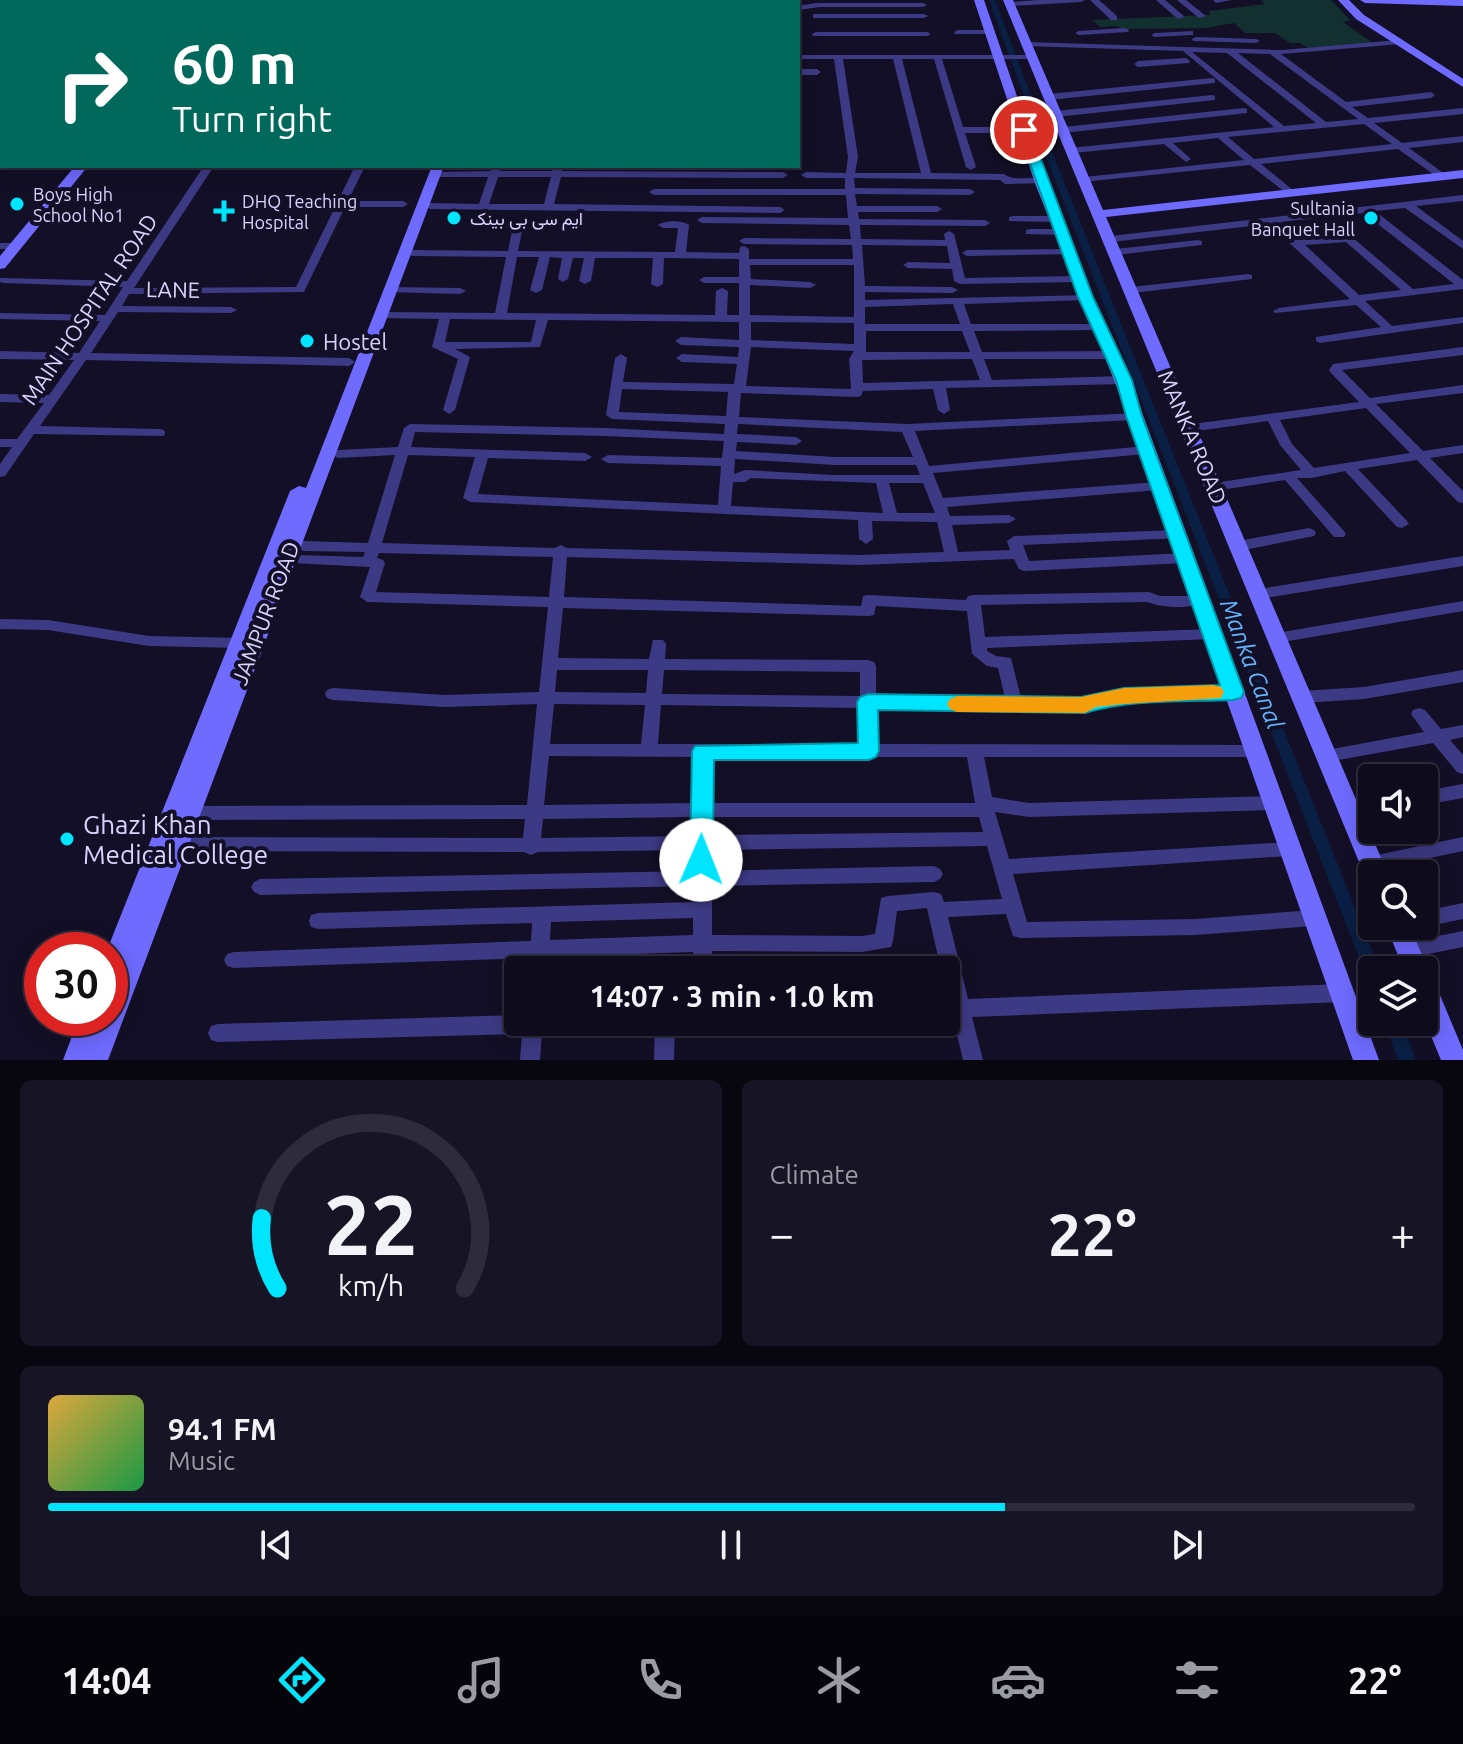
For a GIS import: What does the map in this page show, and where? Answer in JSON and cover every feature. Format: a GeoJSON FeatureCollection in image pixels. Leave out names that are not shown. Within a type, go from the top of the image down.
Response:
{"type":"FeatureCollection","features":[{"type":"Feature","properties":{"kind":"main road"},"geometry":{"type":"LineString","coordinates":[[979,0],[1079,279],[1124,380],[1146,450],[1366,1060]]}},
{"type":"Feature","properties":{"kind":"main road"},"geometry":{"type":"LineString","coordinates":[[1343,0],[1360,17],[1463,84]]}},
{"type":"Feature","properties":{"kind":"main road"},"geometry":{"type":"LineString","coordinates":[[1365,0],[1463,3]]}},
{"type":"Feature","properties":{"kind":"main road","name":"MANKA ROAD"},"geometry":{"type":"LineString","coordinates":[[1009,2],[1025,53],[1073,150],[1370,860]]}},
{"type":"Feature","properties":{"kind":"main road"},"geometry":{"type":"LineString","coordinates":[[0,246],[65,168]]}},
{"type":"Feature","properties":{"kind":"main road"},"geometry":{"type":"LineString","coordinates":[[0,265],[80,168]]}},
{"type":"Feature","properties":{"kind":"main road","name":"JAMPUR ROAD"},"geometry":{"type":"LineString","coordinates":[[95,1060],[436,169]]}},
{"type":"Feature","properties":{"kind":"main road","name":"JAMPUR ROAD"},"geometry":{"type":"LineString","coordinates":[[126,932],[349,362],[436,169]]}},
{"type":"Feature","properties":{"kind":"main road"},"geometry":{"type":"LineString","coordinates":[[1100,214],[1457,176]]}},
{"type":"Feature","properties":{"kind":"main road"},"geometry":{"type":"LineString","coordinates":[[1438,1022],[1454,1060]]}},
{"type":"Feature","properties":{"kind":"main road"},"geometry":{"type":"LineString","coordinates":[[76,1060],[85,1036]]}},
{"type":"Feature","properties":{"kind":"street"},"geometry":{"type":"LineString","coordinates":[[1094,0],[1114,18]]}},
{"type":"Feature","properties":{"kind":"street"},"geometry":{"type":"LineString","coordinates":[[1160,0],[1181,17]]}},
{"type":"Feature","properties":{"kind":"street"},"geometry":{"type":"LineString","coordinates":[[1181,0],[1202,16]]}},
{"type":"Feature","properties":{"kind":"street"},"geometry":{"type":"LineString","coordinates":[[1216,1],[1228,0]]}},
{"type":"Feature","properties":{"kind":"street"},"geometry":{"type":"LineString","coordinates":[[816,7],[863,2],[922,2],[927,34],[971,167]]}},
{"type":"Feature","properties":{"kind":"street"},"geometry":{"type":"LineString","coordinates":[[1009,2],[1077,2]]}},
{"type":"Feature","properties":{"kind":"street"},"geometry":{"type":"LineString","coordinates":[[816,7],[924,16]]}},
{"type":"Feature","properties":{"kind":"street"},"geometry":{"type":"LineString","coordinates":[[816,7],[817,57]]}},
{"type":"Feature","properties":{"kind":"street"},"geometry":{"type":"LineString","coordinates":[[1219,28],[1229,45],[1324,125]]}},
{"type":"Feature","properties":{"kind":"street"},"geometry":{"type":"LineString","coordinates":[[1114,30],[1135,49]]}},
{"type":"Feature","properties":{"kind":"street"},"geometry":{"type":"LineString","coordinates":[[1079,33],[1125,30]]}},
{"type":"Feature","properties":{"kind":"street"},"geometry":{"type":"LineString","coordinates":[[958,32],[989,32]]}},
{"type":"Feature","properties":{"kind":"street"},"geometry":{"type":"LineString","coordinates":[[1282,129],[1152,32],[1191,34],[1271,52],[1398,42]]}},
{"type":"Feature","properties":{"kind":"street"},"geometry":{"type":"LineString","coordinates":[[816,34],[927,34]]}},
{"type":"Feature","properties":{"kind":"street"},"geometry":{"type":"LineString","coordinates":[[1191,34],[1205,46]]}},
{"type":"Feature","properties":{"kind":"street"},"geometry":{"type":"LineString","coordinates":[[1138,64],[1168,63],[1229,45],[1256,41]]}},
{"type":"Feature","properties":{"kind":"street"},"geometry":{"type":"LineString","coordinates":[[800,57],[934,57],[956,52],[1002,58],[1025,53],[1229,45]]}},
{"type":"Feature","properties":{"kind":"street"},"geometry":{"type":"LineString","coordinates":[[1271,52],[1400,146],[1457,176]]}},
{"type":"Feature","properties":{"kind":"street"},"geometry":{"type":"LineString","coordinates":[[618,385],[857,393],[855,359],[859,352],[859,262],[850,176],[853,157],[838,57]]}},
{"type":"Feature","properties":{"kind":"street"},"geometry":{"type":"LineString","coordinates":[[897,57],[927,176]]}},
{"type":"Feature","properties":{"kind":"street"},"geometry":{"type":"LineString","coordinates":[[1168,63],[1193,83]]}},
{"type":"Feature","properties":{"kind":"street"},"geometry":{"type":"LineString","coordinates":[[800,72],[817,72]]}},
{"type":"Feature","properties":{"kind":"street"},"geometry":{"type":"LineString","coordinates":[[1049,97],[1212,81]]}},
{"type":"Feature","properties":{"kind":"street"},"geometry":{"type":"LineString","coordinates":[[1304,87],[1317,86]]}},
{"type":"Feature","properties":{"kind":"street"},"geometry":{"type":"LineString","coordinates":[[1278,89],[1291,88]]}},
{"type":"Feature","properties":{"kind":"street"},"geometry":{"type":"LineString","coordinates":[[1342,105],[1431,95]]}},
{"type":"Feature","properties":{"kind":"street"},"geometry":{"type":"LineString","coordinates":[[1056,114],[1212,98]]}},
{"type":"Feature","properties":{"kind":"street"},"geometry":{"type":"LineString","coordinates":[[1063,130],[1244,111]]}},
{"type":"Feature","properties":{"kind":"street"},"geometry":{"type":"LineString","coordinates":[[1073,150],[1463,111]]}},
{"type":"Feature","properties":{"kind":"street"},"geometry":{"type":"LineString","coordinates":[[960,130],[1024,130]]}},
{"type":"Feature","properties":{"kind":"street"},"geometry":{"type":"LineString","coordinates":[[1220,135],[1290,193]]}},
{"type":"Feature","properties":{"kind":"street"},"geometry":{"type":"LineString","coordinates":[[1085,180],[1463,139]]}},
{"type":"Feature","properties":{"kind":"street"},"geometry":{"type":"LineString","coordinates":[[1166,141],[1186,159]]}},
{"type":"Feature","properties":{"kind":"street","name":"MAIN HOSPITAL ROAD"},"geometry":{"type":"LineString","coordinates":[[0,473],[83,356],[208,168]]}},
{"type":"Feature","properties":{"kind":"street"},"geometry":{"type":"LineString","coordinates":[[4,280],[186,291],[300,290],[359,168]]}},
{"type":"Feature","properties":{"kind":"street"},"geometry":{"type":"LineString","coordinates":[[436,169],[783,175]]}},
{"type":"Feature","properties":{"kind":"street"},"geometry":{"type":"LineString","coordinates":[[483,206],[496,170]]}},
{"type":"Feature","properties":{"kind":"street"},"geometry":{"type":"LineString","coordinates":[[548,207],[558,170]]}},
{"type":"Feature","properties":{"kind":"street"},"geometry":{"type":"LineString","coordinates":[[806,175],[1004,177],[1005,181],[1043,181]]}},
{"type":"Feature","properties":{"kind":"street"},"geometry":{"type":"LineString","coordinates":[[654,192],[970,192]]}},
{"type":"Feature","properties":{"kind":"street"},"geometry":{"type":"LineString","coordinates":[[724,508],[731,430],[745,344],[744,192]]}},
{"type":"Feature","properties":{"kind":"street"},"geometry":{"type":"LineString","coordinates":[[1113,245],[1272,221],[1461,200]]}},
{"type":"Feature","properties":{"kind":"street"},"geometry":{"type":"LineString","coordinates":[[343,204],[403,204]]}},
{"type":"Feature","properties":{"kind":"street"},"geometry":{"type":"LineString","coordinates":[[1408,205],[1463,246]]}},
{"type":"Feature","properties":{"kind":"street"},"geometry":{"type":"LineString","coordinates":[[430,206],[548,207],[744,216],[812,215],[856,221],[985,223]]}},
{"type":"Feature","properties":{"kind":"street"},"geometry":{"type":"LineString","coordinates":[[854,209],[937,209]]}},
{"type":"Feature","properties":{"kind":"street"},"geometry":{"type":"LineString","coordinates":[[896,209],[898,222]]}},
{"type":"Feature","properties":{"kind":"street"},"geometry":{"type":"LineString","coordinates":[[702,220],[780,210]]}},
{"type":"Feature","properties":{"kind":"street"},"geometry":{"type":"LineString","coordinates":[[1367,210],[1463,285]]}},
{"type":"Feature","properties":{"kind":"street"},"geometry":{"type":"LineString","coordinates":[[1013,219],[1059,226]]}},
{"type":"Feature","properties":{"kind":"street"},"geometry":{"type":"LineString","coordinates":[[1272,221],[1390,330]]}},
{"type":"Feature","properties":{"kind":"street"},"geometry":{"type":"LineString","coordinates":[[947,222],[960,281],[1079,279]]}},
{"type":"Feature","properties":{"kind":"street"},"geometry":{"type":"LineString","coordinates":[[663,225],[684,225],[680,256]]}},
{"type":"Feature","properties":{"kind":"street"},"geometry":{"type":"LineString","coordinates":[[1030,232],[1059,226]]}},
{"type":"Feature","properties":{"kind":"street"},"geometry":{"type":"LineString","coordinates":[[500,317],[517,231]]}},
{"type":"Feature","properties":{"kind":"street"},"geometry":{"type":"LineString","coordinates":[[1296,243],[1348,239],[1411,293]]}},
{"type":"Feature","properties":{"kind":"street"},"geometry":{"type":"LineString","coordinates":[[744,241],[951,243]]}},
{"type":"Feature","properties":{"kind":"street"},"geometry":{"type":"LineString","coordinates":[[536,290],[555,242]]}},
{"type":"Feature","properties":{"kind":"street"},"geometry":{"type":"LineString","coordinates":[[1113,245],[1198,243]]}},
{"type":"Feature","properties":{"kind":"street"},"geometry":{"type":"LineString","coordinates":[[0,246],[15,246]]}},
{"type":"Feature","properties":{"kind":"street"},"geometry":{"type":"LineString","coordinates":[[967,253],[1069,252]]}},
{"type":"Feature","properties":{"kind":"street"},"geometry":{"type":"LineString","coordinates":[[412,253],[590,256],[614,262],[680,256],[859,262]]}},
{"type":"Feature","properties":{"kind":"street"},"geometry":{"type":"LineString","coordinates":[[563,279],[568,256]]}},
{"type":"Feature","properties":{"kind":"street"},"geometry":{"type":"LineString","coordinates":[[585,281],[590,256]]}},
{"type":"Feature","properties":{"kind":"street"},"geometry":{"type":"LineString","coordinates":[[657,284],[659,256]]}},
{"type":"Feature","properties":{"kind":"street"},"geometry":{"type":"LineString","coordinates":[[908,265],[956,266]]}},
{"type":"Feature","properties":{"kind":"street"},"geometry":{"type":"LineString","coordinates":[[1132,290],[1248,277]]}},
{"type":"Feature","properties":{"kind":"street"},"geometry":{"type":"LineString","coordinates":[[704,280],[810,285]]}},
{"type":"Feature","properties":{"kind":"street"},"geometry":{"type":"LineString","coordinates":[[1279,311],[1463,285]]}},
{"type":"Feature","properties":{"kind":"street"},"geometry":{"type":"LineString","coordinates":[[858,289],[955,295],[1086,297]]}},
{"type":"Feature","properties":{"kind":"street"},"geometry":{"type":"LineString","coordinates":[[390,290],[460,291]]}},
{"type":"Feature","properties":{"kind":"street"},"geometry":{"type":"LineString","coordinates":[[174,309],[186,291]]}},
{"type":"Feature","properties":{"kind":"street"},"geometry":{"type":"LineString","coordinates":[[721,317],[722,291]]}},
{"type":"Feature","properties":{"kind":"street"},"geometry":{"type":"LineString","coordinates":[[858,304],[955,295]]}},
{"type":"Feature","properties":{"kind":"street"},"geometry":{"type":"LineString","coordinates":[[955,295],[988,385]]}},
{"type":"Feature","properties":{"kind":"street","name":"LANE"},"geometry":{"type":"LineString","coordinates":[[0,316],[174,309],[231,310]]}},
{"type":"Feature","properties":{"kind":"street"},"geometry":{"type":"LineString","coordinates":[[380,315],[721,317],[967,328],[1099,327]]}},
{"type":"Feature","properties":{"kind":"street"},"geometry":{"type":"LineString","coordinates":[[438,346],[445,316]]}},
{"type":"Feature","properties":{"kind":"street"},"geometry":{"type":"LineString","coordinates":[[438,346],[536,345],[543,317]]}},
{"type":"Feature","properties":{"kind":"street"},"geometry":{"type":"LineString","coordinates":[[575,334],[578,318]]}},
{"type":"Feature","properties":{"kind":"street"},"geometry":{"type":"LineString","coordinates":[[1320,339],[1463,320]]}},
{"type":"Feature","properties":{"kind":"street"},"geometry":{"type":"LineString","coordinates":[[681,341],[978,357],[1112,355]]}},
{"type":"Feature","properties":{"kind":"street"},"geometry":{"type":"LineString","coordinates":[[438,346],[464,357],[449,410]]}},
{"type":"Feature","properties":{"kind":"street"},"geometry":{"type":"LineString","coordinates":[[0,355],[349,362]]}},
{"type":"Feature","properties":{"kind":"street"},"geometry":{"type":"LineString","coordinates":[[1460,355],[1335,368],[1420,456],[1461,493]]}},
{"type":"Feature","properties":{"kind":"street"},"geometry":{"type":"LineString","coordinates":[[621,358],[612,415],[796,441]]}},
{"type":"Feature","properties":{"kind":"street"},"geometry":{"type":"LineString","coordinates":[[682,358],[743,361]]}},
{"type":"Feature","properties":{"kind":"street"},"geometry":{"type":"LineString","coordinates":[[856,387],[1124,380]]}},
{"type":"Feature","properties":{"kind":"street"},"geometry":{"type":"LineString","coordinates":[[939,386],[944,410]]}},
{"type":"Feature","properties":{"kind":"street"},"geometry":{"type":"LineString","coordinates":[[1190,428],[1463,389]]}},
{"type":"Feature","properties":{"kind":"street"},"geometry":{"type":"LineString","coordinates":[[0,398],[53,399]]}},
{"type":"Feature","properties":{"kind":"street"},"geometry":{"type":"LineString","coordinates":[[371,554],[410,428],[907,428],[1134,416]]}},
{"type":"Feature","properties":{"kind":"street"},"geometry":{"type":"LineString","coordinates":[[1272,417],[1286,445],[1312,474]]}},
{"type":"Feature","properties":{"kind":"street"},"geometry":{"type":"LineString","coordinates":[[907,428],[942,514],[952,555]]}},
{"type":"Feature","properties":{"kind":"street"},"geometry":{"type":"LineString","coordinates":[[30,430],[159,433]]}},
{"type":"Feature","properties":{"kind":"street"},"geometry":{"type":"LineString","coordinates":[[0,443],[20,443]]}},
{"type":"Feature","properties":{"kind":"street"},"geometry":{"type":"LineString","coordinates":[[1214,487],[1463,449]]}},
{"type":"Feature","properties":{"kind":"street"},"geometry":{"type":"LineString","coordinates":[[727,478],[745,478],[745,474],[882,480],[926,470],[1146,450]]}},
{"type":"Feature","properties":{"kind":"street"},"geometry":{"type":"LineString","coordinates":[[338,454],[401,451],[585,457]]}},
{"type":"Feature","properties":{"kind":"street"},"geometry":{"type":"LineString","coordinates":[[482,454],[470,498],[891,517],[942,514],[1159,486]]}},
{"type":"Feature","properties":{"kind":"street"},"geometry":{"type":"LineString","coordinates":[[608,459],[835,461],[926,470]]}},
{"type":"Feature","properties":{"kind":"street"},"geometry":{"type":"LineString","coordinates":[[1350,468],[1402,524]]}},
{"type":"Feature","properties":{"kind":"street"},"geometry":{"type":"LineString","coordinates":[[1289,477],[1339,534]]}},
{"type":"Feature","properties":{"kind":"street"},"geometry":{"type":"LineString","coordinates":[[882,480],[891,517]]}},
{"type":"Feature","properties":{"kind":"street"},"geometry":{"type":"LineString","coordinates":[[942,514],[1009,519]]}},
{"type":"Feature","properties":{"kind":"street"},"geometry":{"type":"LineString","coordinates":[[865,516],[866,539]]}},
{"type":"Feature","properties":{"kind":"street"},"geometry":{"type":"LineString","coordinates":[[1239,546],[1309,533]]}},
{"type":"Feature","properties":{"kind":"street"},"geometry":{"type":"LineString","coordinates":[[1177,535],[1014,541],[1024,566],[1185,558]]}},
{"type":"Feature","properties":{"kind":"street"},"geometry":{"type":"LineString","coordinates":[[531,847],[561,550]]}},
{"type":"Feature","properties":{"kind":"street"},"geometry":{"type":"LineString","coordinates":[[300,553],[561,550],[859,560],[1017,554]]}},
{"type":"Feature","properties":{"kind":"street"},"geometry":{"type":"LineString","coordinates":[[371,554],[378,563],[367,597],[869,611],[868,600],[974,606]]}},
{"type":"Feature","properties":{"kind":"street"},"geometry":{"type":"LineString","coordinates":[[1259,594],[1463,561]]}},
{"type":"Feature","properties":{"kind":"street"},"geometry":{"type":"LineString","coordinates":[[1015,705],[1005,662],[987,659],[980,654],[973,600],[1149,597],[1159,601],[1200,600]]}},
{"type":"Feature","properties":{"kind":"street"},"geometry":{"type":"LineString","coordinates":[[1277,638],[1463,606]]}},
{"type":"Feature","properties":{"kind":"street"},"geometry":{"type":"LineString","coordinates":[[0,624],[48,625],[149,641],[239,643]]}},
{"type":"Feature","properties":{"kind":"street"},"geometry":{"type":"LineString","coordinates":[[979,643],[1212,634]]}},
{"type":"Feature","properties":{"kind":"street"},"geometry":{"type":"LineString","coordinates":[[649,751],[658,644]]}},
{"type":"Feature","properties":{"kind":"street"},"geometry":{"type":"LineString","coordinates":[[550,664],[868,666],[869,751]]}},
{"type":"Feature","properties":{"kind":"street"},"geometry":{"type":"LineString","coordinates":[[1302,697],[1364,693],[1463,676]]}},
{"type":"Feature","properties":{"kind":"street"},"geometry":{"type":"LineString","coordinates":[[333,694],[445,701],[546,698],[1085,705],[1090,701],[1124,696],[1233,692]]}},
{"type":"Feature","properties":{"kind":"street"},"geometry":{"type":"LineString","coordinates":[[1419,714],[1463,767]]}},
{"type":"Feature","properties":{"kind":"street"},"geometry":{"type":"LineString","coordinates":[[1327,756],[1463,731]]}},
{"type":"Feature","properties":{"kind":"street"},"geometry":{"type":"LineString","coordinates":[[541,750],[1254,751]]}},
{"type":"Feature","properties":{"kind":"street"},"geometry":{"type":"LineString","coordinates":[[702,956],[700,844],[703,751]]}},
{"type":"Feature","properties":{"kind":"street"},"geometry":{"type":"LineString","coordinates":[[974,751],[985,806],[1020,930],[1195,927],[1314,918]]}},
{"type":"Feature","properties":{"kind":"street"},"geometry":{"type":"LineString","coordinates":[[1438,795],[1463,791]]}},
{"type":"Feature","properties":{"kind":"street"},"geometry":{"type":"LineString","coordinates":[[189,813],[534,813],[985,806],[1029,810],[1273,803]]}},
{"type":"Feature","properties":{"kind":"street"},"geometry":{"type":"LineString","coordinates":[[1350,812],[1358,811]]}},
{"type":"Feature","properties":{"kind":"street"},"geometry":{"type":"LineString","coordinates":[[177,844],[531,847],[995,839]]}},
{"type":"Feature","properties":{"kind":"street"},"geometry":{"type":"LineString","coordinates":[[1406,860],[1463,844]]}},
{"type":"Feature","properties":{"kind":"street"},"geometry":{"type":"LineString","coordinates":[[1003,867],[1289,849]]}},
{"type":"Feature","properties":{"kind":"street"},"geometry":{"type":"LineString","coordinates":[[260,887],[934,874]]}},
{"type":"Feature","properties":{"kind":"street"},"geometry":{"type":"LineString","coordinates":[[577,956],[702,943],[862,944],[884,941],[888,904],[934,900],[945,956]]}},
{"type":"Feature","properties":{"kind":"street"},"geometry":{"type":"LineString","coordinates":[[937,910],[1013,906]]}},
{"type":"Feature","properties":{"kind":"street"},"geometry":{"type":"LineString","coordinates":[[318,921],[702,910]]}},
{"type":"Feature","properties":{"kind":"street"},"geometry":{"type":"LineString","coordinates":[[1438,916],[1463,911]]}},
{"type":"Feature","properties":{"kind":"street"},"geometry":{"type":"LineString","coordinates":[[538,956],[542,915]]}},
{"type":"Feature","properties":{"kind":"street"},"geometry":{"type":"LineString","coordinates":[[1422,956],[1463,939]]}},
{"type":"Feature","properties":{"kind":"street"},"geometry":{"type":"LineString","coordinates":[[234,960],[504,960]]}},
{"type":"Feature","properties":{"kind":"street"},"geometry":{"type":"LineString","coordinates":[[960,1008],[1341,993]]}},
{"type":"Feature","properties":{"kind":"street"},"geometry":{"type":"LineString","coordinates":[[218,1033],[504,1024]]}},
{"type":"Feature","properties":{"kind":"street"},"geometry":{"type":"LineString","coordinates":[[960,1026],[973,1060]]}},
{"type":"Feature","properties":{"kind":"street"},"geometry":{"type":"LineString","coordinates":[[530,1060],[532,1036]]}},
{"type":"Feature","properties":{"kind":"street"},"geometry":{"type":"LineString","coordinates":[[664,1060],[665,1036]]}},
{"type":"Feature","properties":{"kind":"green space"},"geometry":{"type":"Polygon","coordinates":[[[1261,0],[1331,0],[1350,20],[1343,22],[1373,43],[1309,49],[1300,43],[1290,43],[1275,33],[1245,33],[1234,23],[1206,28],[1121,29],[1117,26],[1100,27],[1093,20],[1210,15],[1209,11],[1264,4],[1261,0]]]}},
{"type":"Feature","properties":{"kind":"waterway","name":"Manka Canal"},"geometry":{"type":"LineString","coordinates":[[992,0],[1049,154],[1366,956]]}},
{"type":"Feature","properties":{"kind":"waterway","name":"Manka Canal"},"geometry":{"type":"LineString","coordinates":[[1398,1036],[1407,1060]]}},
{"type":"Feature","properties":{"kind":"slow traffic"},"geometry":{"type":"LineString","coordinates":[[957,704],[1085,705],[1090,701],[1124,696],[1213,692]]}},
{"type":"Feature","properties":{"kind":"place","name":"Boys High School No1"},"geometry":{"type":"Point","coordinates":[17,204]}},
{"type":"Feature","properties":{"kind":"place","name":"DHQ Teaching Hospital"},"geometry":{"type":"Point","coordinates":[224,211]}},
{"type":"Feature","properties":{"kind":"place","name":"ایم سی بی بینک"},"geometry":{"type":"Point","coordinates":[454,218]}},
{"type":"Feature","properties":{"kind":"place","name":"Sultania Banquet Hall"},"geometry":{"type":"Point","coordinates":[1371,218]}},
{"type":"Feature","properties":{"kind":"place","name":"Hostel"},"geometry":{"type":"Point","coordinates":[307,341]}},
{"type":"Feature","properties":{"kind":"place","name":"Ghazi Khan Medical College"},"geometry":{"type":"Point","coordinates":[67,839]}},
{"type":"Feature","properties":{"kind":"route"},"geometry":{"type":"LineString","coordinates":[[701,860],[703,751],[869,751],[868,702],[1085,705],[1090,701],[1124,696],[1233,692],[1134,416],[1124,380],[1086,297],[1024,130]]}}]}
